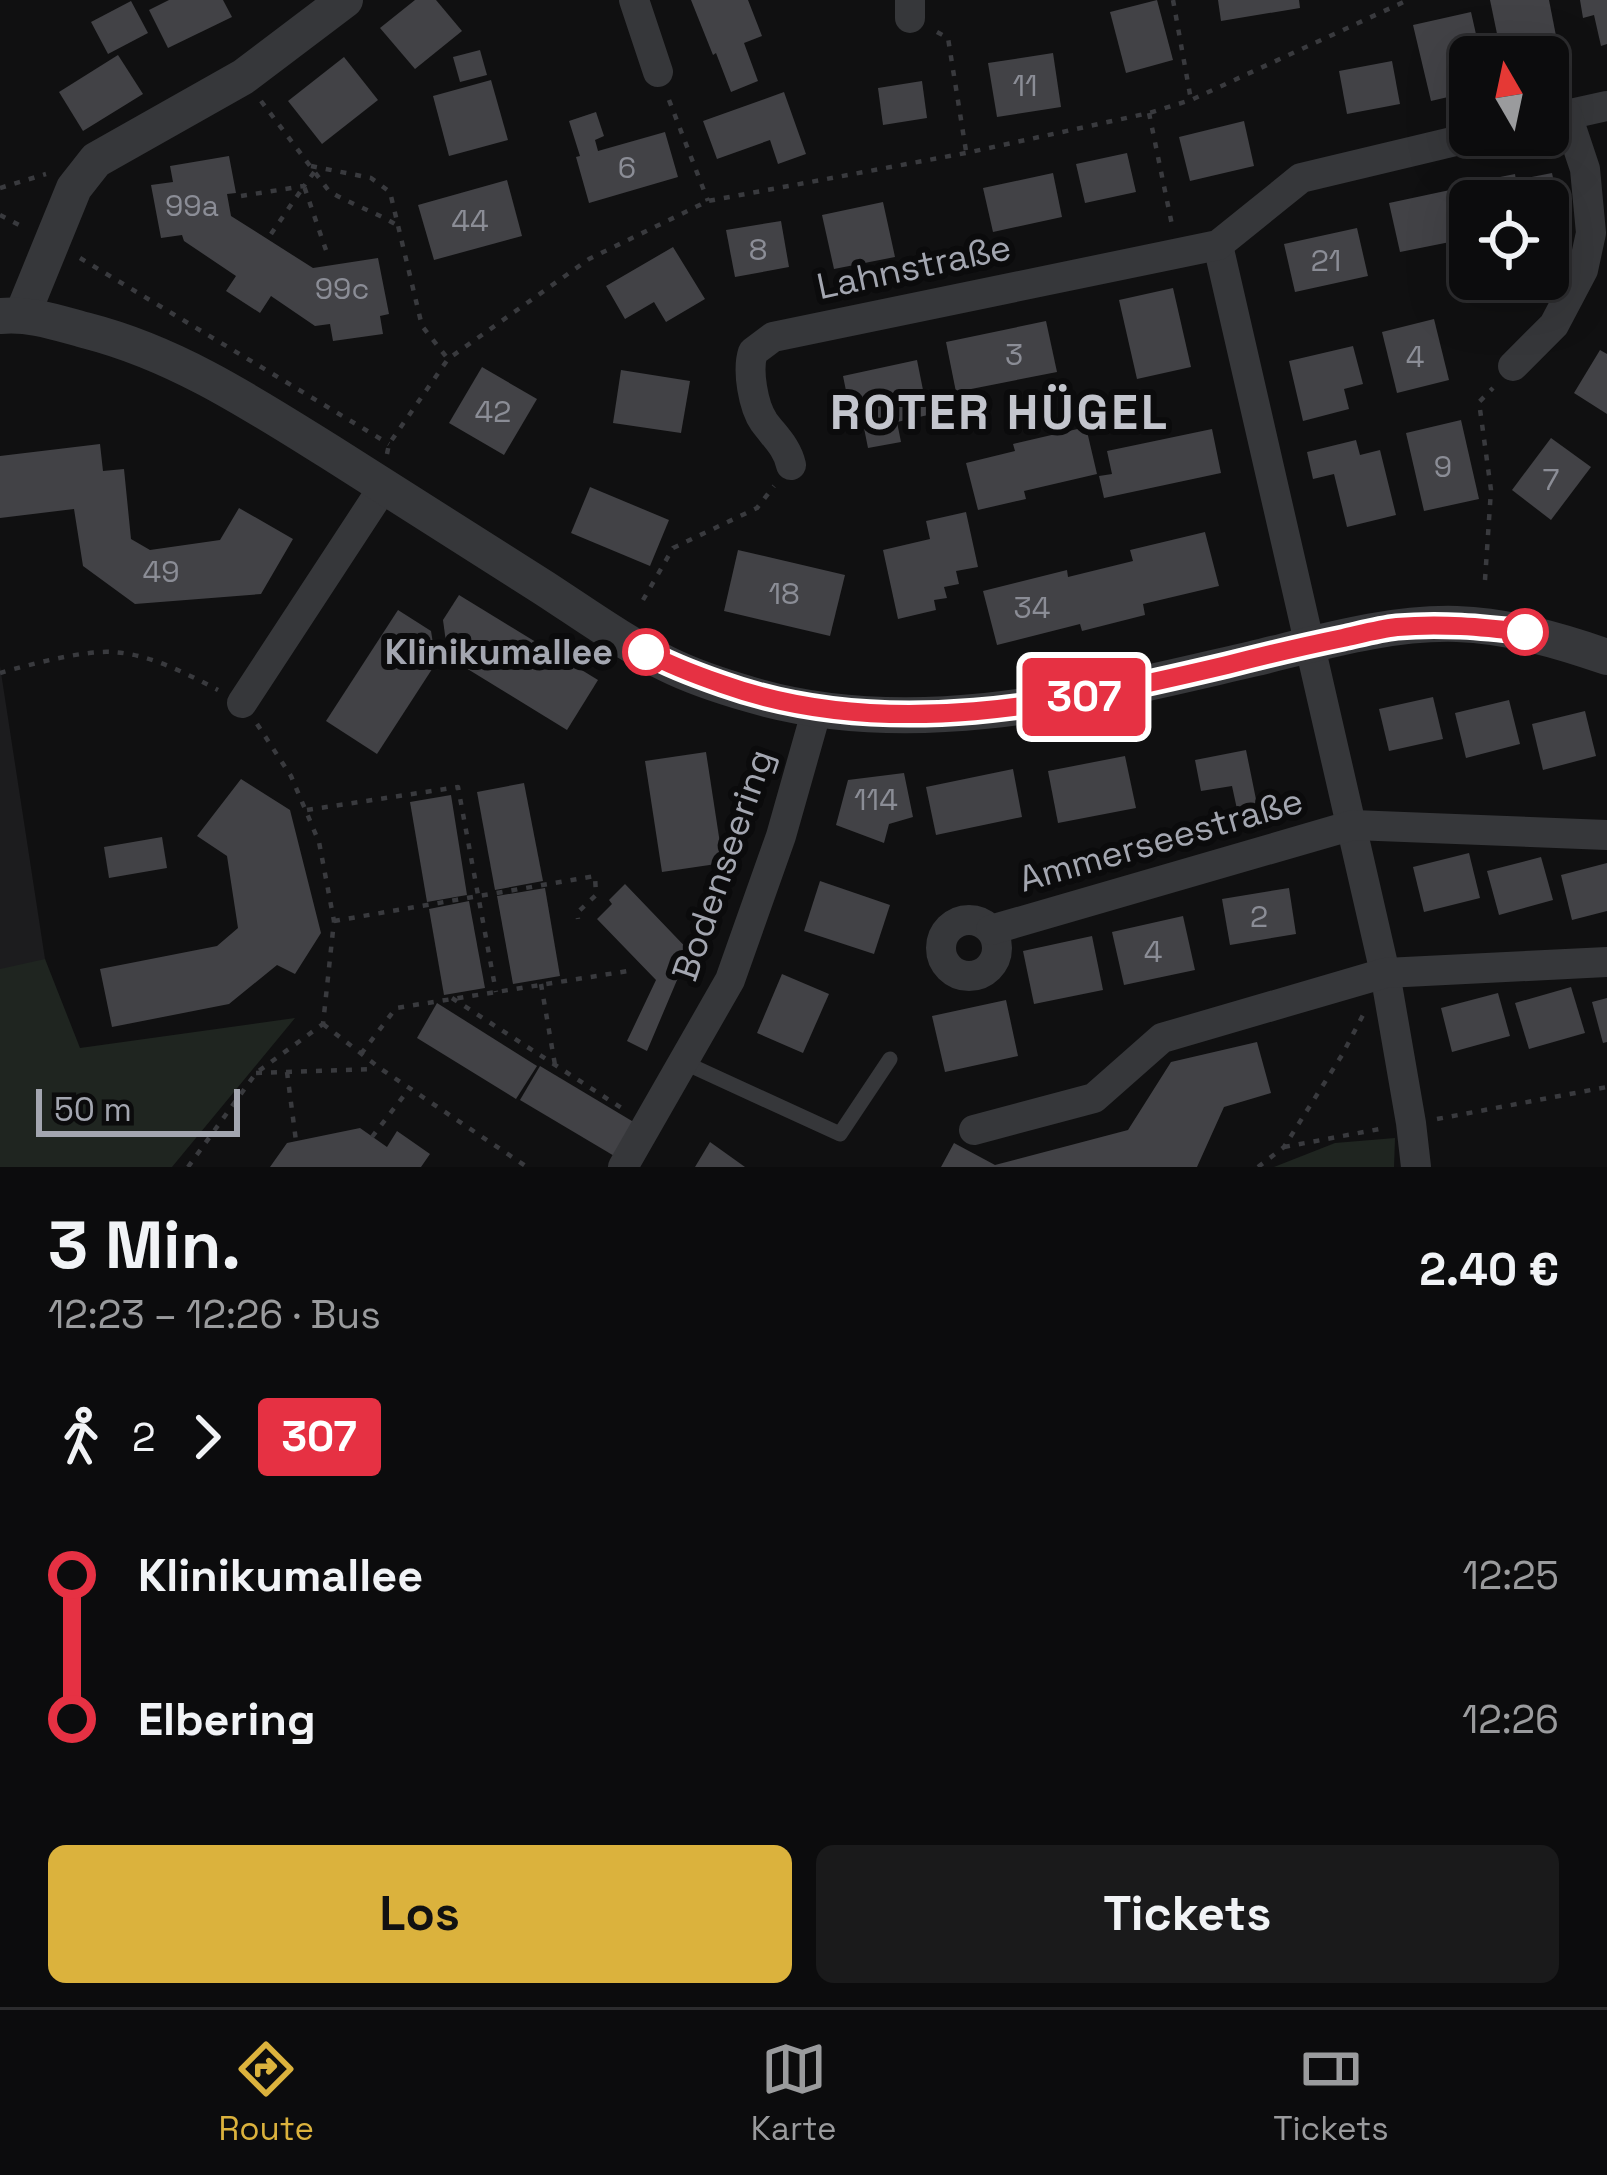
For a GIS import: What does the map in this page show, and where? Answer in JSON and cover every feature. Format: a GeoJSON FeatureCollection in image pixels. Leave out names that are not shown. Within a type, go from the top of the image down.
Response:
{"type":"FeatureCollection","features":[{"type":"Feature","properties":{"kind":"street"},"geometry":{"type":"LineString","coordinates":[[345,0],[243,77],[96,160],[74,188],[53,242],[12,315],[121,339],[184,366],[248,400],[669,665],[753,695],[817,710],[946,713],[1033,706],[1393,627],[1457,625],[1525,632],[1607,656]]}},
{"type":"Feature","properties":{"kind":"street"},"geometry":{"type":"LineString","coordinates":[[634,0],[658,72]]}},
{"type":"Feature","properties":{"kind":"street"},"geometry":{"type":"LineString","coordinates":[[1569,114],[1607,106]]}},
{"type":"Feature","properties":{"kind":"street"},"geometry":{"type":"LineString","coordinates":[[1513,366],[1554,325],[1583,270],[1591,232],[1585,169],[1569,139]]}},
{"type":"Feature","properties":{"kind":"street"},"geometry":{"type":"LineString","coordinates":[[1219,244],[1301,178],[1449,143]]}},
{"type":"Feature","properties":{"kind":"street","name":"Lahnstraße"},"geometry":{"type":"LineString","coordinates":[[791,465],[788,451],[759,416],[750,369],[753,352],[773,337],[1219,244]]}},
{"type":"Feature","properties":{"kind":"street","name":"Ammerseestraße"},"geometry":{"type":"LineString","coordinates":[[1219,244],[1353,825],[1384,973],[1416,1167]]}},
{"type":"Feature","properties":{"kind":"street"},"geometry":{"type":"LineString","coordinates":[[242,703],[384,486]]}},
{"type":"Feature","properties":{"kind":"street","name":"Bodenseering"},"geometry":{"type":"LineString","coordinates":[[622,1167],[730,980],[781,836],[817,710]]}},
{"type":"Feature","properties":{"kind":"street"},"geometry":{"type":"LineString","coordinates":[[1353,825],[1607,835]]}},
{"type":"Feature","properties":{"kind":"street","name":"Ammerseestraße"},"geometry":{"type":"LineString","coordinates":[[991,930],[1353,825]]}},
{"type":"Feature","properties":{"kind":"street"},"geometry":{"type":"LineString","coordinates":[[974,1130],[1094,1098],[1162,1038],[1384,973],[1607,962]]}},
{"type":"Feature","properties":{"kind":"lane"},"geometry":{"type":"LineString","coordinates":[[683,1062],[840,1134],[890,1059]]}},
{"type":"Feature","properties":{"kind":"path"},"geometry":{"type":"LineString","coordinates":[[1173,0],[1191,100]]}},
{"type":"Feature","properties":{"kind":"path"},"geometry":{"type":"LineString","coordinates":[[384,486],[388,444],[448,359],[589,259],[708,201],[1149,113],[1191,100],[1408,0]]}},
{"type":"Feature","properties":{"kind":"path"},"geometry":{"type":"LineString","coordinates":[[910,9],[948,38],[966,153]]}},
{"type":"Feature","properties":{"kind":"path"},"geometry":{"type":"LineString","coordinates":[[658,72],[708,201]]}},
{"type":"Feature","properties":{"kind":"path"},"geometry":{"type":"LineString","coordinates":[[243,77],[329,190],[398,226]]}},
{"type":"Feature","properties":{"kind":"path"},"geometry":{"type":"LineString","coordinates":[[1149,113],[1177,253]]}},
{"type":"Feature","properties":{"kind":"path"},"geometry":{"type":"LineString","coordinates":[[271,234],[313,168]]}},
{"type":"Feature","properties":{"kind":"path"},"geometry":{"type":"LineString","coordinates":[[313,168],[377,181],[390,192],[422,326],[448,359]]}},
{"type":"Feature","properties":{"kind":"path"},"geometry":{"type":"LineString","coordinates":[[241,196],[304,186]]}},
{"type":"Feature","properties":{"kind":"path"},"geometry":{"type":"LineString","coordinates":[[304,186],[328,256]]}},
{"type":"Feature","properties":{"kind":"path"},"geometry":{"type":"LineString","coordinates":[[53,242],[388,444]]}},
{"type":"Feature","properties":{"kind":"path"},"geometry":{"type":"LineString","coordinates":[[1485,580],[1491,490],[1479,402],[1513,366]]}},
{"type":"Feature","properties":{"kind":"path"},"geometry":{"type":"LineString","coordinates":[[643,600],[673,548],[757,508],[791,465]]}},
{"type":"Feature","properties":{"kind":"path"},"geometry":{"type":"LineString","coordinates":[[0,673],[110,652],[170,665],[242,703],[291,776],[307,810],[319,842],[334,921],[323,1024],[256,1073],[188,1167]]}},
{"type":"Feature","properties":{"kind":"path"},"geometry":{"type":"LineString","coordinates":[[307,810],[458,787],[496,992]]}},
{"type":"Feature","properties":{"kind":"path"},"geometry":{"type":"LineString","coordinates":[[334,921],[595,876],[596,895],[577,913],[578,919]]}},
{"type":"Feature","properties":{"kind":"path"},"geometry":{"type":"LineString","coordinates":[[362,1054],[396,1008],[634,970]]}},
{"type":"Feature","properties":{"kind":"path"},"geometry":{"type":"LineString","coordinates":[[1258,1167],[1284,1147],[1342,1055],[1384,973]]}},
{"type":"Feature","properties":{"kind":"path"},"geometry":{"type":"LineString","coordinates":[[541,984],[555,1065]]}},
{"type":"Feature","properties":{"kind":"path"},"geometry":{"type":"LineString","coordinates":[[452,998],[647,1124]]}},
{"type":"Feature","properties":{"kind":"path"},"geometry":{"type":"LineString","coordinates":[[323,1024],[522,1166]]}},
{"type":"Feature","properties":{"kind":"path"},"geometry":{"type":"LineString","coordinates":[[256,1073],[381,1069]]}},
{"type":"Feature","properties":{"kind":"path"},"geometry":{"type":"LineString","coordinates":[[287,1072],[296,1141]]}},
{"type":"Feature","properties":{"kind":"path"},"geometry":{"type":"LineString","coordinates":[[1284,1147],[1607,1087]]}},
{"type":"Feature","properties":{"kind":"path"},"geometry":{"type":"LineString","coordinates":[[372,1137],[409,1088]]}},
{"type":"Feature","properties":{"kind":"shaded area"},"geometry":{"type":"Polygon","coordinates":[[[0,666],[45,959],[89,1167],[0,1167],[0,666]]]}},
{"type":"Feature","properties":{"kind":"shaded area"},"geometry":{"type":"Polygon","coordinates":[[[45,959],[80,1048],[295,1018],[172,1167],[0,1167],[0,969],[45,959]]]}},
{"type":"Feature","properties":{"kind":"shaded area"},"geometry":{"type":"Polygon","coordinates":[[[1395,1138],[1394,1167],[1274,1167],[1335,1143],[1395,1138]]]}},
{"type":"Feature","properties":{"kind":"building"},"geometry":{"type":"Polygon","coordinates":[[[169,0],[223,0],[232,17],[168,48],[149,10],[169,0]]]}},
{"type":"Feature","properties":{"kind":"building"},"geometry":{"type":"Polygon","coordinates":[[[415,0],[436,0],[462,31],[415,69],[380,28],[415,0]]]}},
{"type":"Feature","properties":{"kind":"building"},"geometry":{"type":"Polygon","coordinates":[[[691,0],[748,0],[762,36],[744,43],[758,81],[731,92],[691,0]]]}},
{"type":"Feature","properties":{"kind":"building"},"geometry":{"type":"Polygon","coordinates":[[[1157,0],[1173,60],[1126,73],[1110,12],[1157,0]]]}},
{"type":"Feature","properties":{"kind":"building"},"geometry":{"type":"Polygon","coordinates":[[[1218,0],[1299,0],[1300,8],[1221,21],[1218,0]]]}},
{"type":"Feature","properties":{"kind":"building"},"geometry":{"type":"Polygon","coordinates":[[[1490,0],[1549,0],[1556,36],[1497,36],[1490,0]]]}},
{"type":"Feature","properties":{"kind":"building"},"geometry":{"type":"Polygon","coordinates":[[[1580,0],[1607,0],[1607,44],[1601,46],[1594,15],[1583,18],[1580,0]]]}},
{"type":"Feature","properties":{"kind":"building"},"geometry":{"type":"Polygon","coordinates":[[[131,1],[148,33],[108,54],[91,22],[131,1]]]}},
{"type":"Feature","properties":{"kind":"building"},"geometry":{"type":"Polygon","coordinates":[[[1471,12],[1476,36],[1449,36],[1449,97],[1431,101],[1413,25],[1471,12]]]}},
{"type":"Feature","properties":{"kind":"building"},"geometry":{"type":"Polygon","coordinates":[[[480,50],[487,75],[460,82],[453,57],[480,50]]]}},
{"type":"Feature","properties":{"kind":"building"},"geometry":{"type":"Polygon","coordinates":[[[1053,53],[1061,107],[997,117],[988,63],[1053,53]]]}},
{"type":"Feature","properties":{"kind":"building"},"geometry":{"type":"Polygon","coordinates":[[[118,55],[143,94],[83,131],[59,92],[118,55]]]}},
{"type":"Feature","properties":{"kind":"building"},"geometry":{"type":"Polygon","coordinates":[[[344,57],[378,100],[322,144],[288,101],[344,57]]]}},
{"type":"Feature","properties":{"kind":"building"},"geometry":{"type":"Polygon","coordinates":[[[1392,61],[1400,104],[1347,114],[1339,71],[1392,61]]]}},
{"type":"Feature","properties":{"kind":"building"},"geometry":{"type":"Polygon","coordinates":[[[491,80],[508,140],[449,156],[433,96],[491,80]]]}},
{"type":"Feature","properties":{"kind":"building"},"geometry":{"type":"Polygon","coordinates":[[[922,81],[927,118],[883,125],[878,88],[922,81]]]}},
{"type":"Feature","properties":{"kind":"building"},"geometry":{"type":"Polygon","coordinates":[[[784,92],[806,154],[778,164],[770,140],[717,159],[703,121],[784,92]]]}},
{"type":"Feature","properties":{"kind":"building"},"geometry":{"type":"Polygon","coordinates":[[[596,112],[604,136],[595,140],[598,151],[665,132],[678,177],[589,203],[569,121],[596,112]]]}},
{"type":"Feature","properties":{"kind":"building"},"geometry":{"type":"Polygon","coordinates":[[[1244,121],[1254,166],[1190,181],[1179,137],[1244,121]]]}},
{"type":"Feature","properties":{"kind":"building"},"geometry":{"type":"Polygon","coordinates":[[[1127,153],[1136,192],[1085,203],[1076,164],[1127,153]]]}},
{"type":"Feature","properties":{"kind":"building"},"geometry":{"type":"Polygon","coordinates":[[[229,156],[236,193],[227,194],[231,216],[313,268],[378,258],[389,314],[380,316],[383,334],[333,341],[330,324],[315,326],[271,296],[260,313],[226,291],[236,276],[182,235],[161,238],[151,185],[173,182],[170,166],[229,156]]]}},
{"type":"Feature","properties":{"kind":"building"},"geometry":{"type":"Polygon","coordinates":[[[1053,173],[1062,217],[993,232],[983,188],[1053,173]]]}},
{"type":"Feature","properties":{"kind":"building"},"geometry":{"type":"Polygon","coordinates":[[[1552,173],[1553,180],[1516,180],[1552,173]]]}},
{"type":"Feature","properties":{"kind":"building"},"geometry":{"type":"Polygon","coordinates":[[[1515,174],[1516,180],[1485,180],[1515,174]]]}},
{"type":"Feature","properties":{"kind":"building"},"geometry":{"type":"Polygon","coordinates":[[[507,180],[522,236],[434,260],[418,205],[507,180]]]}},
{"type":"Feature","properties":{"kind":"building"},"geometry":{"type":"Polygon","coordinates":[[[1449,190],[1449,242],[1400,252],[1389,203],[1449,190]]]}},
{"type":"Feature","properties":{"kind":"building"},"geometry":{"type":"Polygon","coordinates":[[[883,202],[895,257],[834,269],[822,215],[883,202]]]}},
{"type":"Feature","properties":{"kind":"building"},"geometry":{"type":"Polygon","coordinates":[[[781,221],[789,267],[735,277],[726,230],[781,221]]]}},
{"type":"Feature","properties":{"kind":"building"},"geometry":{"type":"Polygon","coordinates":[[[1357,228],[1368,276],[1295,292],[1284,244],[1357,228]]]}},
{"type":"Feature","properties":{"kind":"building"},"geometry":{"type":"Polygon","coordinates":[[[673,247],[705,299],[666,322],[654,302],[625,319],[606,286],[673,247]]]}},
{"type":"Feature","properties":{"kind":"building"},"geometry":{"type":"Polygon","coordinates":[[[1173,288],[1191,367],[1137,379],[1119,300],[1173,288]]]}},
{"type":"Feature","properties":{"kind":"building"},"geometry":{"type":"Polygon","coordinates":[[[1434,319],[1449,380],[1397,393],[1382,332],[1434,319]]]}},
{"type":"Feature","properties":{"kind":"building"},"geometry":{"type":"Polygon","coordinates":[[[1046,321],[1057,372],[956,392],[946,342],[1046,321]]]}},
{"type":"Feature","properties":{"kind":"building"},"geometry":{"type":"Polygon","coordinates":[[[1353,346],[1363,384],[1344,389],[1349,409],[1303,421],[1289,361],[1353,346]]]}},
{"type":"Feature","properties":{"kind":"building"},"geometry":{"type":"Polygon","coordinates":[[[1600,350],[1607,354],[1607,414],[1574,393],[1600,350]]]}},
{"type":"Feature","properties":{"kind":"building"},"geometry":{"type":"Polygon","coordinates":[[[917,360],[928,415],[897,422],[901,442],[868,448],[863,423],[853,425],[843,376],[917,360]]]}},
{"type":"Feature","properties":{"kind":"building"},"geometry":{"type":"Polygon","coordinates":[[[482,367],[537,399],[504,455],[449,423],[482,367]]]}},
{"type":"Feature","properties":{"kind":"building"},"geometry":{"type":"Polygon","coordinates":[[[621,370],[690,381],[681,433],[613,423],[621,370]]]}},
{"type":"Feature","properties":{"kind":"building"},"geometry":{"type":"Polygon","coordinates":[[[1461,420],[1479,499],[1424,511],[1406,433],[1461,420]]]}},
{"type":"Feature","properties":{"kind":"building"},"geometry":{"type":"Polygon","coordinates":[[[1086,427],[1097,474],[1024,491],[1026,499],[978,510],[966,463],[1015,451],[1013,444],[1086,427]]]}},
{"type":"Feature","properties":{"kind":"building"},"geometry":{"type":"Polygon","coordinates":[[[1212,429],[1221,473],[1104,498],[1099,476],[1112,474],[1107,451],[1212,429]]]}},
{"type":"Feature","properties":{"kind":"building"},"geometry":{"type":"Polygon","coordinates":[[[1551,438],[1591,467],[1551,520],[1512,490],[1551,438]]]}},
{"type":"Feature","properties":{"kind":"building"},"geometry":{"type":"Polygon","coordinates":[[[1356,440],[1360,455],[1380,450],[1396,515],[1347,527],[1334,474],[1313,479],[1307,452],[1356,440]]]}},
{"type":"Feature","properties":{"kind":"building"},"geometry":{"type":"Polygon","coordinates":[[[100,444],[103,471],[124,469],[131,539],[150,550],[220,540],[239,508],[293,539],[261,594],[135,604],[83,566],[74,509],[0,518],[0,456],[100,444]]]}},
{"type":"Feature","properties":{"kind":"building"},"geometry":{"type":"Polygon","coordinates":[[[590,487],[669,520],[650,566],[571,533],[590,487]]]}},
{"type":"Feature","properties":{"kind":"building"},"geometry":{"type":"Polygon","coordinates":[[[966,512],[978,567],[956,571],[959,584],[944,587],[947,598],[934,600],[936,610],[898,619],[883,550],[930,539],[926,521],[966,512]]]}},
{"type":"Feature","properties":{"kind":"building"},"geometry":{"type":"Polygon","coordinates":[[[1205,532],[1219,586],[1143,604],[1145,615],[1082,631],[1080,624],[997,645],[983,591],[1067,570],[1068,577],[1133,561],[1130,550],[1205,532]]]}},
{"type":"Feature","properties":{"kind":"building"},"geometry":{"type":"Polygon","coordinates":[[[738,550],[845,575],[830,636],[724,611],[738,550]]]}},
{"type":"Feature","properties":{"kind":"building"},"geometry":{"type":"Polygon","coordinates":[[[459,595],[598,680],[567,730],[448,657],[443,620],[459,595]]]}},
{"type":"Feature","properties":{"kind":"building"},"geometry":{"type":"Polygon","coordinates":[[[398,610],[431,631],[436,663],[377,754],[326,721],[398,610]]]}},
{"type":"Feature","properties":{"kind":"building"},"geometry":{"type":"Polygon","coordinates":[[[1433,697],[1443,739],[1389,751],[1379,709],[1433,697]]]}},
{"type":"Feature","properties":{"kind":"building"},"geometry":{"type":"Polygon","coordinates":[[[1509,700],[1520,744],[1466,758],[1455,713],[1509,700]]]}},
{"type":"Feature","properties":{"kind":"building"},"geometry":{"type":"Polygon","coordinates":[[[1585,711],[1596,756],[1543,770],[1532,724],[1585,711]]]}},
{"type":"Feature","properties":{"kind":"building"},"geometry":{"type":"Polygon","coordinates":[[[1246,750],[1260,819],[1240,823],[1232,786],[1201,791],[1195,760],[1246,750]]]}},
{"type":"Feature","properties":{"kind":"building"},"geometry":{"type":"Polygon","coordinates":[[[706,752],[723,863],[662,872],[645,761],[706,752]]]}},
{"type":"Feature","properties":{"kind":"building"},"geometry":{"type":"Polygon","coordinates":[[[1125,756],[1136,808],[1058,823],[1048,771],[1125,756]]]}},
{"type":"Feature","properties":{"kind":"building"},"geometry":{"type":"Polygon","coordinates":[[[1013,769],[1022,817],[936,835],[926,787],[1013,769]]]}},
{"type":"Feature","properties":{"kind":"building"},"geometry":{"type":"Polygon","coordinates":[[[904,773],[913,817],[889,824],[884,843],[836,825],[848,780],[904,773]]]}},
{"type":"Feature","properties":{"kind":"building"},"geometry":{"type":"Polygon","coordinates":[[[241,779],[290,810],[321,933],[295,974],[277,965],[229,1004],[112,1027],[100,969],[217,946],[238,928],[227,856],[197,836],[241,779]]]}},
{"type":"Feature","properties":{"kind":"building"},"geometry":{"type":"Polygon","coordinates":[[[524,783],[543,881],[495,890],[477,792],[524,783]]]}},
{"type":"Feature","properties":{"kind":"building"},"geometry":{"type":"Polygon","coordinates":[[[451,795],[467,895],[427,902],[410,802],[451,795]]]}},
{"type":"Feature","properties":{"kind":"building"},"geometry":{"type":"Polygon","coordinates":[[[162,837],[167,868],[109,878],[104,847],[162,837]]]}},
{"type":"Feature","properties":{"kind":"building"},"geometry":{"type":"Polygon","coordinates":[[[1469,853],[1480,898],[1424,912],[1413,867],[1469,853]]]}},
{"type":"Feature","properties":{"kind":"building"},"geometry":{"type":"Polygon","coordinates":[[[1541,857],[1553,900],[1499,915],[1487,871],[1541,857]]]}},
{"type":"Feature","properties":{"kind":"building"},"geometry":{"type":"Polygon","coordinates":[[[1607,863],[1607,911],[1572,920],[1561,875],[1607,863]]]}},
{"type":"Feature","properties":{"kind":"building"},"geometry":{"type":"Polygon","coordinates":[[[820,881],[890,905],[874,954],[804,931],[820,881]]]}},
{"type":"Feature","properties":{"kind":"building"},"geometry":{"type":"Polygon","coordinates":[[[625,884],[696,958],[680,973],[647,1051],[627,1041],[656,980],[597,919],[625,884]]]}},
{"type":"Feature","properties":{"kind":"building"},"geometry":{"type":"Polygon","coordinates":[[[545,888],[560,976],[513,984],[497,896],[545,888]]]}},
{"type":"Feature","properties":{"kind":"building"},"geometry":{"type":"Polygon","coordinates":[[[1289,888],[1296,934],[1230,945],[1222,899],[1289,888]]]}},
{"type":"Feature","properties":{"kind":"building"},"geometry":{"type":"Polygon","coordinates":[[[469,901],[485,988],[444,995],[429,909],[469,901]]]}},
{"type":"Feature","properties":{"kind":"building"},"geometry":{"type":"Polygon","coordinates":[[[1183,916],[1195,970],[1124,985],[1112,932],[1183,916]]]}},
{"type":"Feature","properties":{"kind":"building"},"geometry":{"type":"Polygon","coordinates":[[[1092,936],[1103,990],[1034,1004],[1023,951],[1092,936]]]}},
{"type":"Feature","properties":{"kind":"building"},"geometry":{"type":"Polygon","coordinates":[[[782,974],[829,994],[803,1053],[757,1033],[782,974]]]}},
{"type":"Feature","properties":{"kind":"building"},"geometry":{"type":"Polygon","coordinates":[[[1571,987],[1585,1033],[1529,1049],[1515,1003],[1571,987]]]}},
{"type":"Feature","properties":{"kind":"building"},"geometry":{"type":"Polygon","coordinates":[[[1498,993],[1510,1036],[1452,1052],[1441,1008],[1498,993]]]}},
{"type":"Feature","properties":{"kind":"building"},"geometry":{"type":"Polygon","coordinates":[[[1607,998],[1607,1042],[1603,1043],[1592,1002],[1607,998]]]}},
{"type":"Feature","properties":{"kind":"building"},"geometry":{"type":"Polygon","coordinates":[[[1006,1000],[1018,1056],[945,1072],[932,1016],[1006,1000]]]}},
{"type":"Feature","properties":{"kind":"building"},"geometry":{"type":"Polygon","coordinates":[[[437,1003],[537,1066],[516,1099],[417,1038],[437,1003]]]}},
{"type":"Feature","properties":{"kind":"building"},"geometry":{"type":"Polygon","coordinates":[[[1257,1042],[1271,1093],[1224,1107],[1197,1167],[941,1167],[954,1143],[995,1165],[1128,1130],[1171,1062],[1257,1042]]]}},
{"type":"Feature","properties":{"kind":"building"},"geometry":{"type":"Polygon","coordinates":[[[540,1066],[642,1127],[621,1160],[520,1100],[540,1066]]]}},
{"type":"Feature","properties":{"kind":"building"},"geometry":{"type":"Polygon","coordinates":[[[360,1128],[387,1147],[397,1131],[430,1154],[421,1167],[270,1167],[287,1143],[360,1128]]]}},
{"type":"Feature","properties":{"kind":"building"},"geometry":{"type":"Polygon","coordinates":[[[710,1142],[745,1167],[695,1167],[710,1142]]]}},
{"type":"Feature","properties":{"kind":"bus line","name":"307"},"geometry":{"type":"LineString","coordinates":[[646,652],[753,695],[817,710],[946,713],[1033,706],[1108,692],[1393,627],[1457,625],[1525,632]]}},
{"type":"Feature","properties":{"kind":"place","name":"Klinikumallee"},"geometry":{"type":"Point","coordinates":[646,652]}},
{"type":"Feature","properties":{"kind":"district","name":"ROTER HÜGEL"},"geometry":{"type":"Point","coordinates":[1000,412]}}]}
